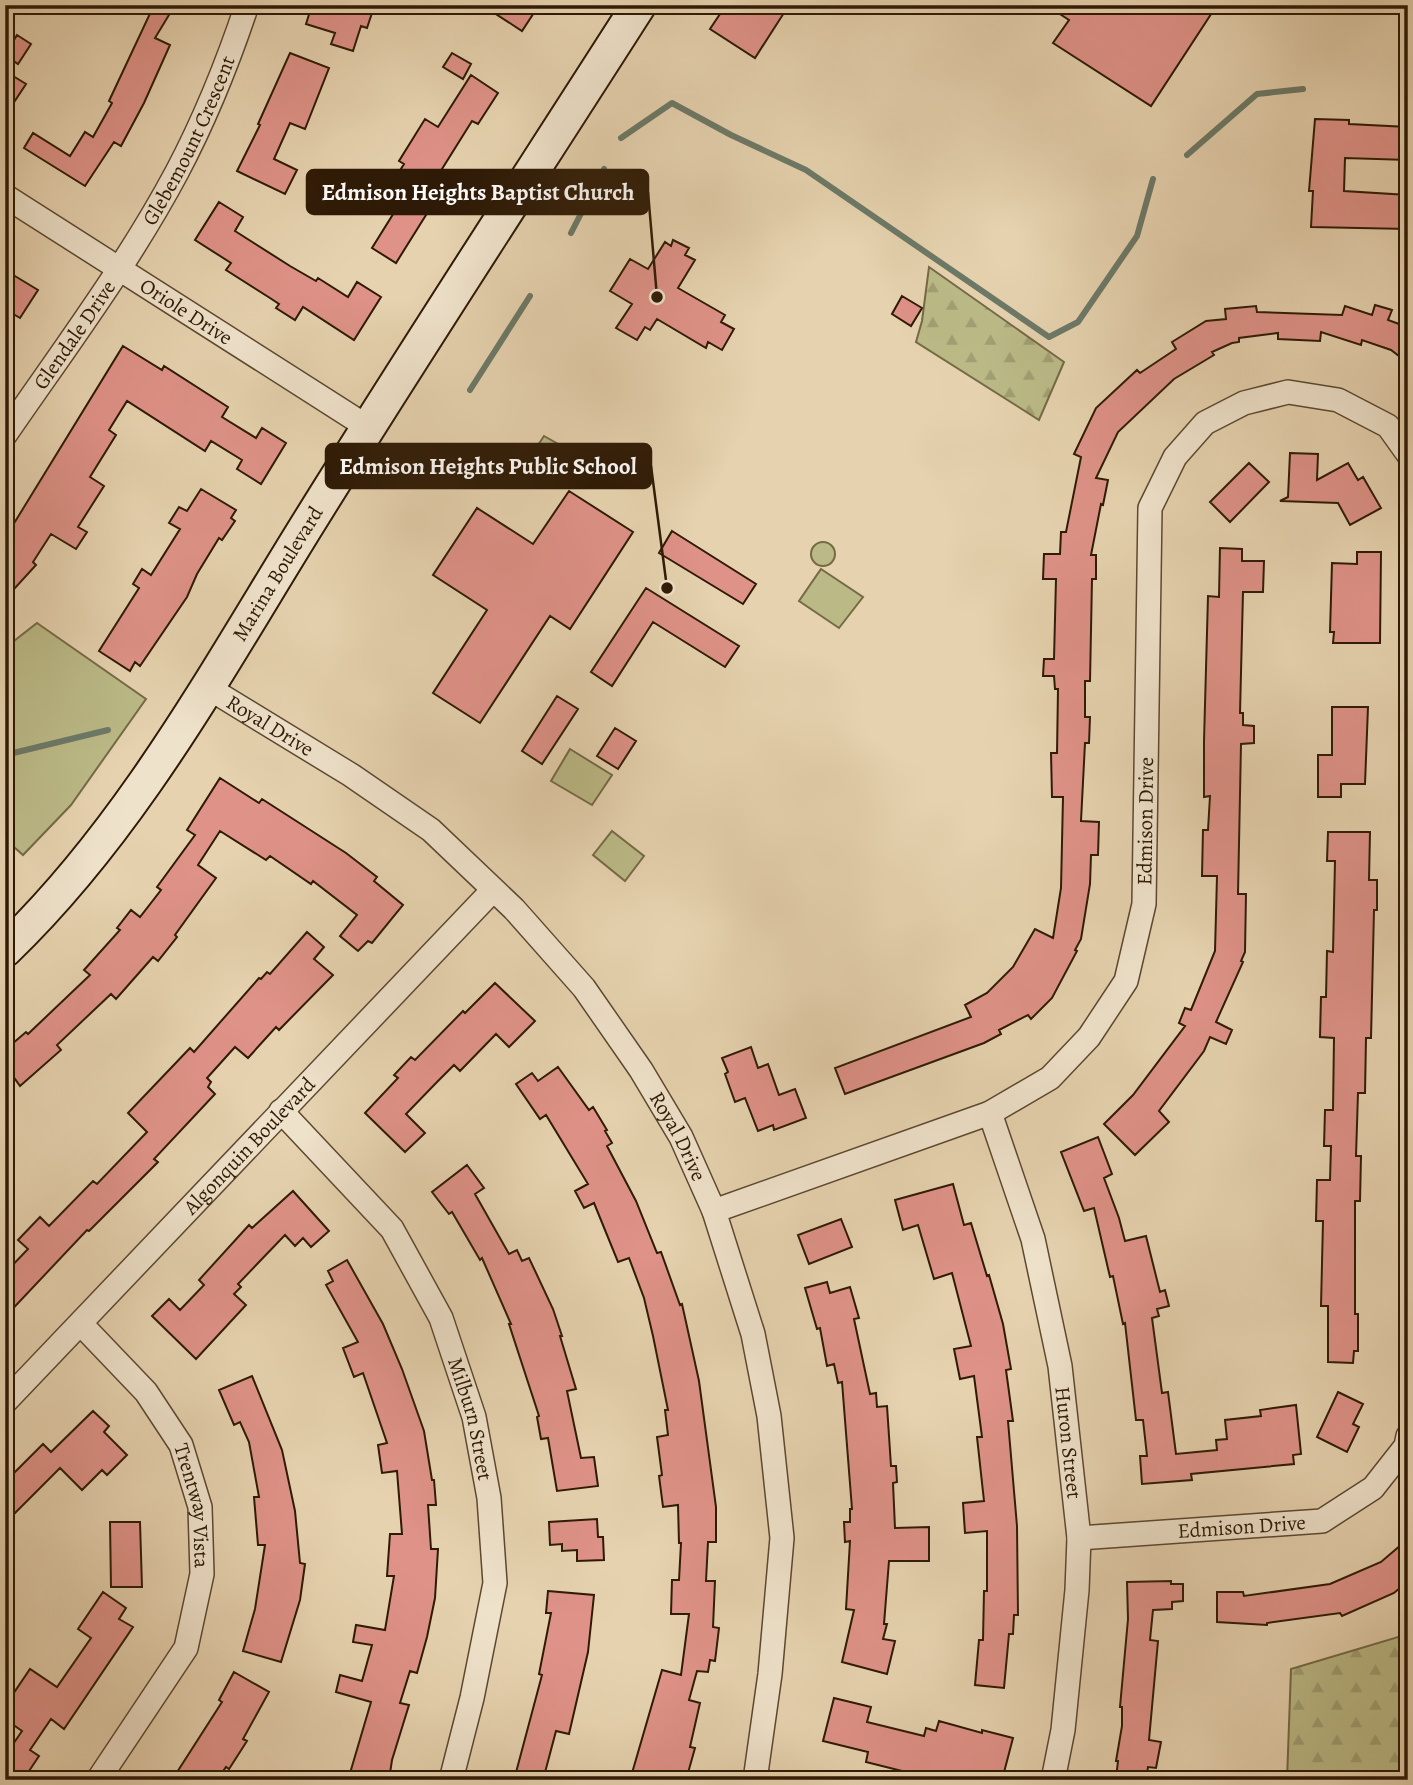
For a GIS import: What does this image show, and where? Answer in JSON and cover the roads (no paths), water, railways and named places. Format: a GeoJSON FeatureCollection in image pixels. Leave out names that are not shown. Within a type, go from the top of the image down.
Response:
{"type":"FeatureCollection","features":[{"type":"Feature","properties":{"kind":"street","name":"Glebemount Crescent"},"geometry":{"type":"LineString","coordinates":[[119,268],[177,172],[228,63],[247,5]]}},
{"type":"Feature","properties":{"kind":"street","name":"Marina Boulevard"},"geometry":{"type":"LineString","coordinates":[[5,950],[46,911],[112,830],[207,687],[639,5]]}},
{"type":"Feature","properties":{"kind":"street","name":"Oriole Drive"},"geometry":{"type":"LineString","coordinates":[[5,196],[369,428]]}},
{"type":"Feature","properties":{"kind":"street","name":"Glendale Drive"},"geometry":{"type":"LineString","coordinates":[[5,435],[119,268]]}},
{"type":"Feature","properties":{"kind":"street","name":"Edmison Drive"},"geometry":{"type":"LineString","coordinates":[[714,1211],[990,1113],[1050,1079],[1089,1037],[1126,981],[1144,904],[1150,508],[1175,457],[1205,423],[1244,403],[1288,391],[1338,400],[1376,419],[1388,426],[1408,454]]}},
{"type":"Feature","properties":{"kind":"street","name":"Royal Drive"},"geometry":{"type":"LineString","coordinates":[[207,687],[351,775],[431,830],[514,909],[584,988],[634,1059],[681,1137],[714,1211],[753,1334],[769,1416],[782,1538],[770,1674],[755,1780]]}},
{"type":"Feature","properties":{"kind":"street","name":"Algonquin Boulevard"},"geometry":{"type":"LineString","coordinates":[[5,1402],[493,890]]}},
{"type":"Feature","properties":{"kind":"street","name":"Milburn Street"},"geometry":{"type":"LineString","coordinates":[[281,1111],[392,1229],[441,1318],[474,1417],[489,1498],[495,1583],[472,1698],[451,1780]]}},
{"type":"Feature","properties":{"kind":"street","name":"Huron Street"},"geometry":{"type":"LineString","coordinates":[[990,1113],[1033,1239],[1047,1302],[1060,1366],[1079,1538],[1077,1590],[1063,1730],[1053,1780]]}},
{"type":"Feature","properties":{"kind":"street","name":"Trentway Vista"},"geometry":{"type":"LineString","coordinates":[[81,1324],[146,1392],[181,1445],[200,1507],[202,1574],[186,1648],[98,1780]]}},
{"type":"Feature","properties":{"kind":"street","name":"Edmison Drive"},"geometry":{"type":"LineString","coordinates":[[1079,1538],[1322,1521],[1373,1488],[1406,1446],[1408,1436]]}},
{"type":"Feature","properties":{"kind":"waterway"},"geometry":{"type":"LineString","coordinates":[[1187,155],[1257,94],[1303,89]]}},
{"type":"Feature","properties":{"kind":"waterway"},"geometry":{"type":"LineString","coordinates":[[621,138],[672,103],[731,135],[806,170],[1049,337],[1078,322],[1137,236],[1153,179]]}},
{"type":"Feature","properties":{"kind":"waterway"},"geometry":{"type":"LineString","coordinates":[[571,233],[604,169]]}},
{"type":"Feature","properties":{"kind":"waterway"},"geometry":{"type":"LineString","coordinates":[[470,390],[530,296]]}},
{"type":"Feature","properties":{"kind":"waterway"},"geometry":{"type":"LineString","coordinates":[[5,755],[108,730]]}},
{"type":"Feature","properties":{"kind":"place","name":"Edmison Heights Baptist Church"},"geometry":{"type":"Point","coordinates":[657,297]}},
{"type":"Feature","properties":{"kind":"place","name":"Edmison Heights Public School"},"geometry":{"type":"Point","coordinates":[667,588]}}]}
